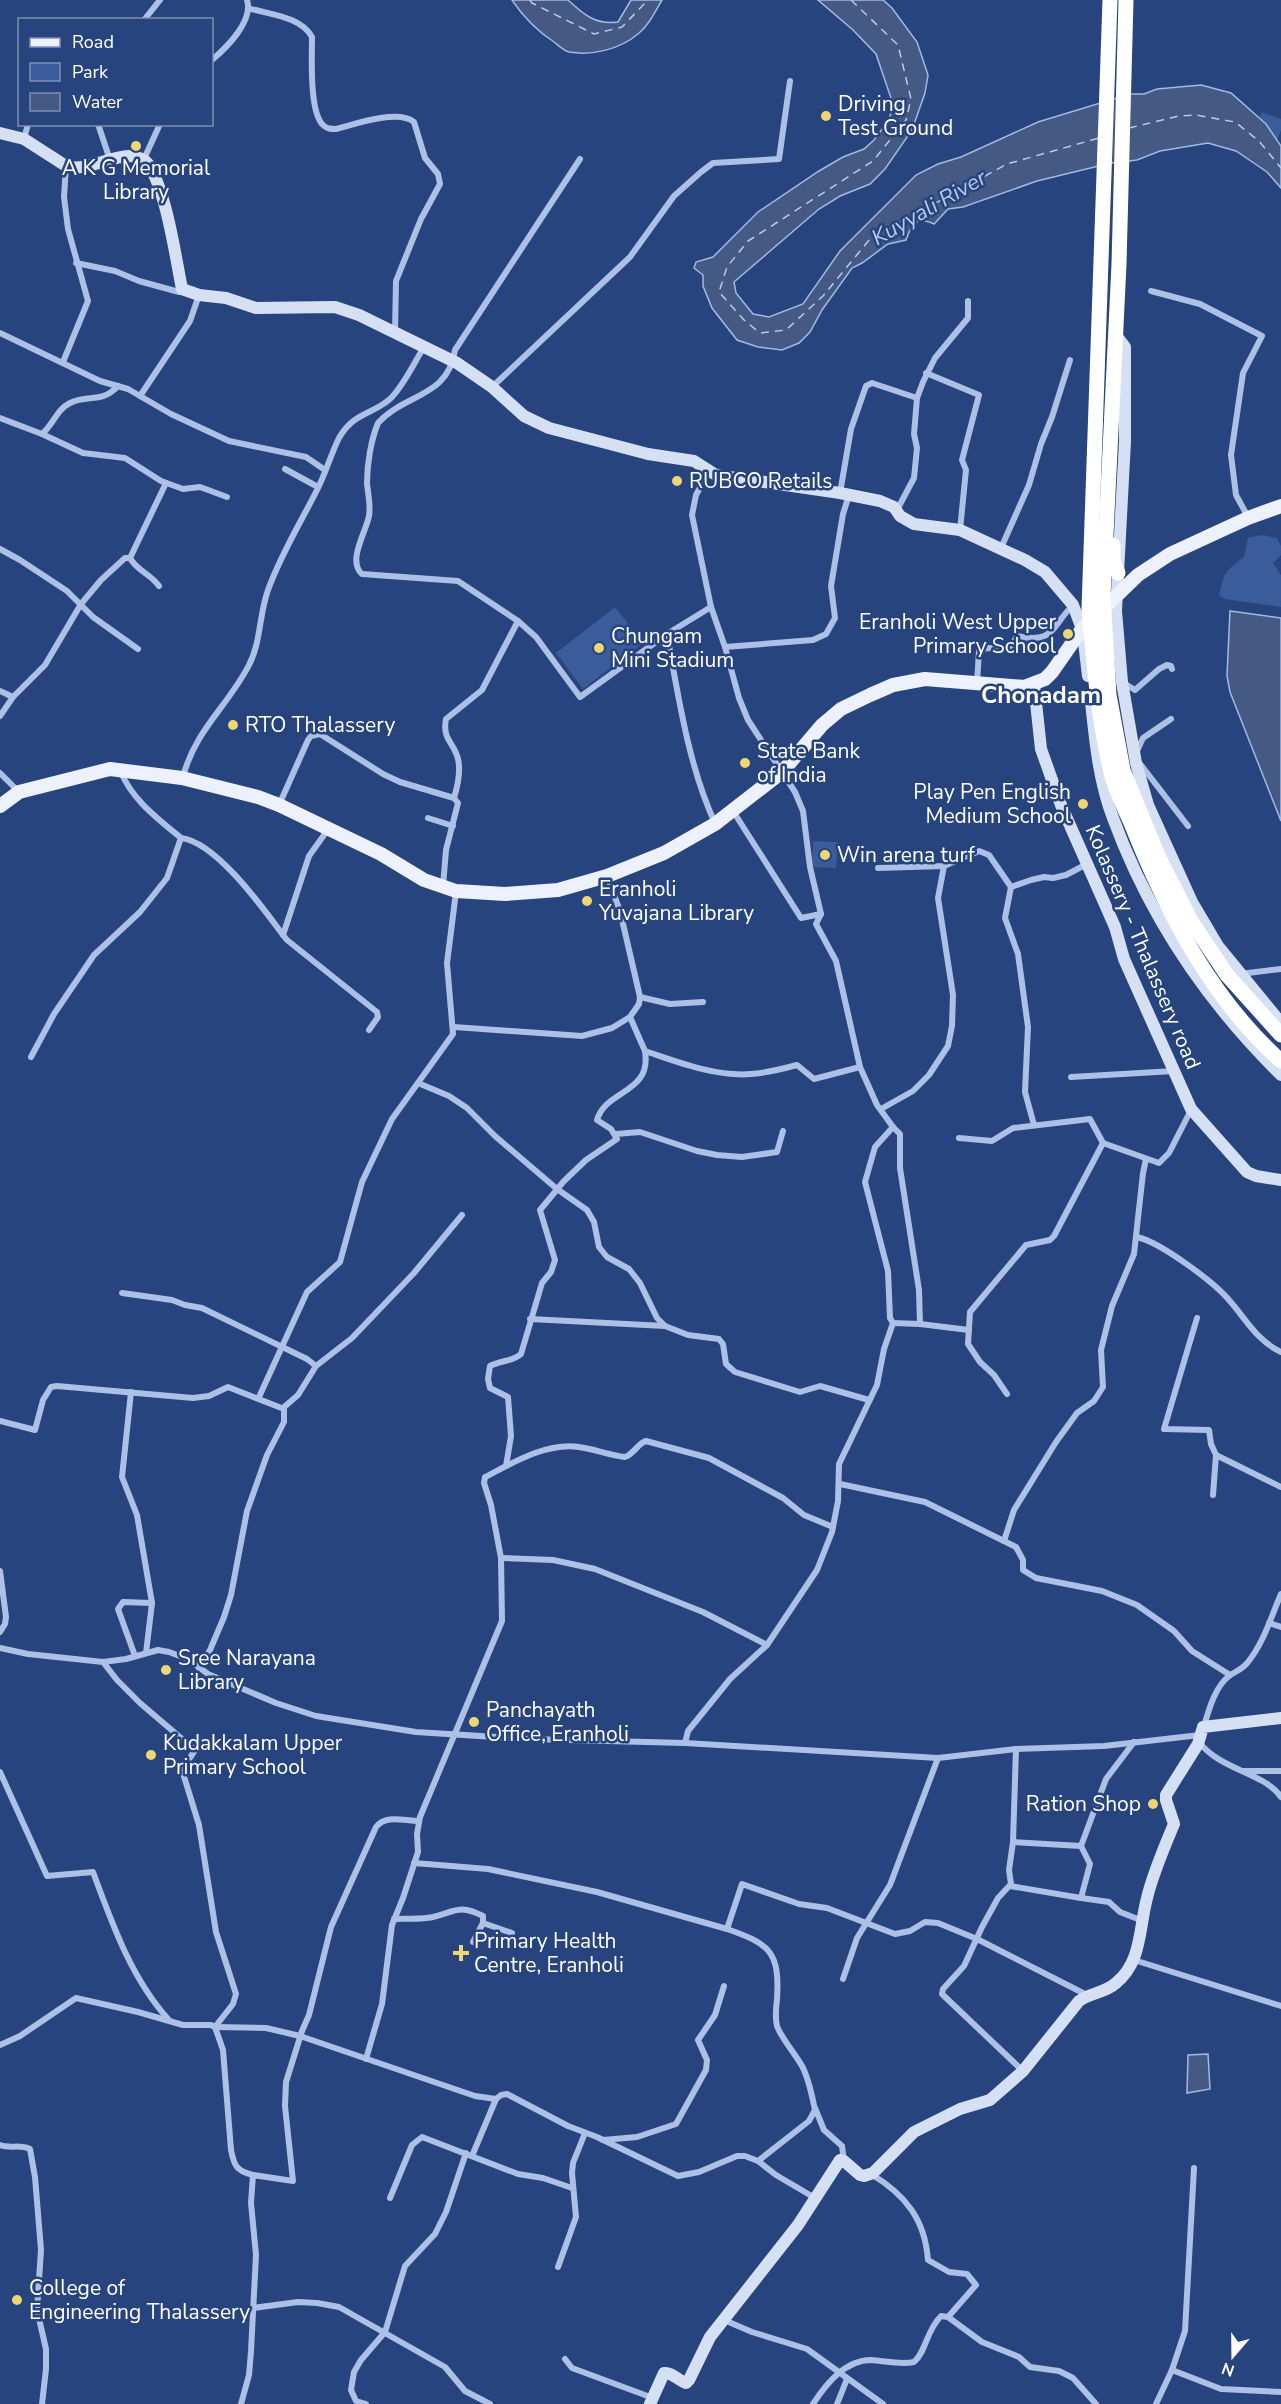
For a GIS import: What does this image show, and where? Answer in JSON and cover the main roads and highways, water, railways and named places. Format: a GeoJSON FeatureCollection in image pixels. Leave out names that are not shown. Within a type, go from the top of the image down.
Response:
{"type":"FeatureCollection","features":[{"type":"Feature","properties":{"kind":"highway"},"geometry":{"type":"LineString","coordinates":[[1110,0],[1089,609],[1093,634],[1109,695],[1123,770],[1160,858],[1191,921],[1227,975],[1281,1035]]}},
{"type":"Feature","properties":{"kind":"highway"},"geometry":{"type":"LineString","coordinates":[[1127,4],[1119,264],[1107,510],[1110,596],[1093,634],[1096,698],[1111,774],[1143,855],[1176,924],[1247,1027],[1281,1061]]}},
{"type":"Feature","properties":{"kind":"highway"},"geometry":{"type":"LineString","coordinates":[[1107,510],[1113,528],[1113,561],[1118,573]]}},
{"type":"Feature","properties":{"kind":"highway"},"geometry":{"type":"LineString","coordinates":[[1084,579],[1091,540]]}},
{"type":"Feature","properties":{"kind":"main road"},"geometry":{"type":"LineString","coordinates":[[0,133],[24,138],[66,166],[89,166],[130,156],[144,159],[159,188],[182,289],[199,295],[226,298],[256,308],[335,307],[359,315],[453,361],[492,387],[524,417],[549,428],[648,454],[694,461],[716,475],[880,501],[897,510],[900,516],[914,524],[960,530],[1001,548],[1045,572],[1073,605],[1093,634]]}},
{"type":"Feature","properties":{"kind":"main road"},"geometry":{"type":"LineString","coordinates":[[0,806],[19,792],[110,769],[182,778],[258,797],[279,805],[329,828],[424,880],[456,891],[505,894],[558,890],[607,876],[664,853],[715,824],[782,772],[822,725],[841,709],[893,685],[925,679],[1009,687],[1034,684],[1045,679],[1093,634],[1118,573],[1125,441],[1125,347],[1116,335]]}},
{"type":"Feature","properties":{"kind":"main road"},"geometry":{"type":"LineString","coordinates":[[1099,345],[1095,356],[1092,392],[1084,579],[1093,634],[1098,759],[1112,817],[1155,912],[1185,960],[1221,1011],[1281,1075]]}},
{"type":"Feature","properties":{"kind":"main road"},"geometry":{"type":"LineString","coordinates":[[1110,596],[1170,554],[1248,518],[1281,506]]}},
{"type":"Feature","properties":{"kind":"main road"},"geometry":{"type":"LineString","coordinates":[[1110,596],[1116,611],[1122,682],[1134,757],[1148,805],[1192,902],[1218,946],[1281,1023]]}},
{"type":"Feature","properties":{"kind":"main road","name":"Kolassery - Thalassery road"},"geometry":{"type":"LineString","coordinates":[[1034,684],[1041,749],[1061,805],[1115,927],[1124,959],[1191,1109],[1247,1172],[1256,1176],[1281,1180]]}},
{"type":"Feature","properties":{"kind":"main road"},"geometry":{"type":"LineString","coordinates":[[651,2401],[664,2373],[686,2383],[689,2380],[710,2337],[798,2225],[840,2160],[860,2175],[871,2174],[914,2132],[960,2109],[990,2100],[1023,2071],[1079,2001],[1087,1995],[1101,1992],[1117,1983],[1134,1960],[1147,1897],[1174,1824],[1166,1795],[1201,1735],[1281,1718]]}},
{"type":"Feature","properties":{"kind":"water"},"geometry":{"type":"Polygon","coordinates":[[[512,0],[568,0],[591,18],[610,23],[618,22],[631,0],[662,0],[645,27],[631,39],[606,50],[578,53],[565,50],[542,33],[512,0]]]}},
{"type":"Feature","properties":{"kind":"water","name":"Kuyyali River"},"geometry":{"type":"Polygon","coordinates":[[[818,0],[883,0],[892,8],[917,42],[928,75],[925,93],[912,130],[885,169],[870,184],[840,196],[819,209],[734,282],[736,293],[753,314],[769,317],[803,304],[840,251],[916,175],[1038,122],[1130,94],[1201,85],[1231,93],[1266,124],[1281,146],[1281,188],[1267,172],[1236,151],[1208,143],[1160,151],[1137,160],[1111,163],[1037,181],[963,207],[948,209],[934,224],[923,221],[915,223],[906,240],[888,244],[852,268],[822,310],[810,332],[799,343],[782,350],[758,347],[737,340],[712,308],[703,286],[703,275],[694,268],[696,262],[713,257],[758,212],[819,171],[843,157],[864,149],[889,120],[893,104],[876,54],[853,30],[818,0]]]}},
{"type":"Feature","properties":{"kind":"water"},"geometry":{"type":"Polygon","coordinates":[[[1230,611],[1281,618],[1281,821],[1230,692],[1227,676],[1230,611]]]}},
{"type":"Feature","properties":{"kind":"water"},"geometry":{"type":"Polygon","coordinates":[[[1208,2054],[1210,2089],[1187,2093],[1188,2055],[1208,2054]]]}},
{"type":"Feature","properties":{"kind":"place","name":"Driving Test Ground"},"geometry":{"type":"Point","coordinates":[826,116]}},
{"type":"Feature","properties":{"kind":"place","name":"A K G Memorial Library"},"geometry":{"type":"Point","coordinates":[136,146]}},
{"type":"Feature","properties":{"kind":"place","name":"RUBCO Retails"},"geometry":{"type":"Point","coordinates":[677,481]}},
{"type":"Feature","properties":{"kind":"place","name":"Eranholi West Upper Primary School"},"geometry":{"type":"Point","coordinates":[1068,634]}},
{"type":"Feature","properties":{"kind":"place","name":"Chungam Mini Stadium"},"geometry":{"type":"Point","coordinates":[599,648]}},
{"type":"Feature","properties":{"kind":"place","name":"RTO Thalassery"},"geometry":{"type":"Point","coordinates":[233,725]}},
{"type":"Feature","properties":{"kind":"place","name":"State Bank of India"},"geometry":{"type":"Point","coordinates":[745,763]}},
{"type":"Feature","properties":{"kind":"place","name":"Play Pen English Medium School"},"geometry":{"type":"Point","coordinates":[1083,804]}},
{"type":"Feature","properties":{"kind":"place","name":"Win arena turf"},"geometry":{"type":"Point","coordinates":[825,855]}},
{"type":"Feature","properties":{"kind":"place","name":"Eranholi Yuvajana Library"},"geometry":{"type":"Point","coordinates":[587,901]}},
{"type":"Feature","properties":{"kind":"place","name":"Sree Narayana Library"},"geometry":{"type":"Point","coordinates":[166,1670]}},
{"type":"Feature","properties":{"kind":"place","name":"Panchayath Office, Eranholi"},"geometry":{"type":"Point","coordinates":[474,1722]}},
{"type":"Feature","properties":{"kind":"place","name":"Kudakkalam Upper Primary School"},"geometry":{"type":"Point","coordinates":[151,1755]}},
{"type":"Feature","properties":{"kind":"place","name":"Ration Shop"},"geometry":{"type":"Point","coordinates":[1153,1804]}},
{"type":"Feature","properties":{"kind":"place","name":"Primary Health Centre, Eranholi"},"geometry":{"type":"Point","coordinates":[461,1953]}},
{"type":"Feature","properties":{"kind":"place","name":"College of Engineering Thalassery"},"geometry":{"type":"Point","coordinates":[17,2300]}},
{"type":"Feature","properties":{"kind":"district","name":"Chonadam"},"geometry":{"type":"Point","coordinates":[1041,695]}}]}
